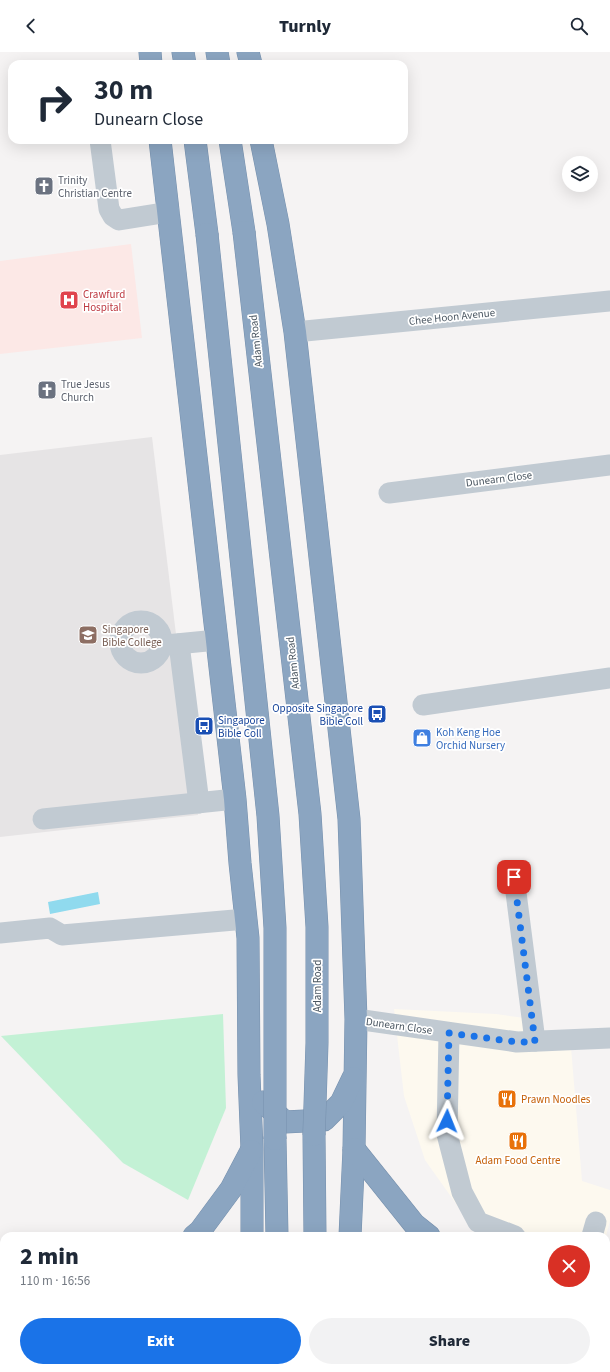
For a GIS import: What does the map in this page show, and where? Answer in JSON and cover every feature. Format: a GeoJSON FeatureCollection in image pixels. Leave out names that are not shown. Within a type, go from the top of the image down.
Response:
{"type":"FeatureCollection","features":[{"type":"Feature","properties":{"kind":"highway"},"geometry":{"type":"LineString","coordinates":[[160,144],[235,799],[240,863],[238,919],[248,938],[252,1232]]}},
{"type":"Feature","properties":{"kind":"highway"},"geometry":{"type":"LineString","coordinates":[[196,144],[207,234],[268,816],[275,928],[276,1232]]}},
{"type":"Feature","properties":{"kind":"highway","name":"Adam Road"},"geometry":{"type":"LineString","coordinates":[[231,144],[244,232],[310,814],[317,927],[317,1043],[314,1135],[315,1232]]}},
{"type":"Feature","properties":{"kind":"highway"},"geometry":{"type":"LineString","coordinates":[[262,144],[278,224],[295,332],[349,819],[356,1019],[354,1149],[350,1232]]}},
{"type":"Feature","properties":{"kind":"highway"},"geometry":{"type":"LineString","coordinates":[[249,1075],[260,1099],[285,1122],[324,1120],[341,1103],[355,1076]]}},
{"type":"Feature","properties":{"kind":"highway"},"geometry":{"type":"LineString","coordinates":[[199,1232],[231,1188],[252,1149]]}},
{"type":"Feature","properties":{"kind":"highway"},"geometry":{"type":"LineString","coordinates":[[354,1149],[414,1224],[424,1232]]}},
{"type":"Feature","properties":{"kind":"street"},"geometry":{"type":"LineString","coordinates":[[101,144],[109,209],[112,216],[119,220],[169,212]]}},
{"type":"Feature","properties":{"kind":"street","name":"Chee Hoon Avenue"},"geometry":{"type":"LineString","coordinates":[[295,332],[610,301]]}},
{"type":"Feature","properties":{"kind":"street","name":"Dunearn Close"},"geometry":{"type":"LineString","coordinates":[[389,493],[610,465]]}},
{"type":"Feature","properties":{"kind":"street"},"geometry":{"type":"LineString","coordinates":[[199,803],[171,645],[217,640]]}},
{"type":"Feature","properties":{"kind":"street"},"geometry":{"type":"LineString","coordinates":[[423,705],[610,678]]}},
{"type":"Feature","properties":{"kind":"street"},"geometry":{"type":"LineString","coordinates":[[43,819],[235,799]]}},
{"type":"Feature","properties":{"kind":"street"},"geometry":{"type":"LineString","coordinates":[[514,877],[535,1042]]}},
{"type":"Feature","properties":{"kind":"street"},"geometry":{"type":"LineString","coordinates":[[0,933],[50,928],[62,935],[238,919]]}},
{"type":"Feature","properties":{"kind":"street","name":"Dunearn Close"},"geometry":{"type":"LineString","coordinates":[[356,1019],[517,1042],[610,1038]]}},
{"type":"Feature","properties":{"kind":"street"},"geometry":{"type":"LineString","coordinates":[[449,1033],[447,1134],[462,1192],[478,1222],[504,1232]]}},
{"type":"Feature","properties":{"kind":"shaded area","name":"Crawfurd Hospital"},"geometry":{"type":"Polygon","coordinates":[[[131,244],[142,338],[0,354],[0,261],[131,244]]]}},
{"type":"Feature","properties":{"kind":"shaded area","name":"Singapore Bible College"},"geometry":{"type":"Polygon","coordinates":[[[152,437],[198,815],[0,837],[0,455],[152,437]]]}},
{"type":"Feature","properties":{"kind":"shaded area","name":"Adam Food Centre"},"geometry":{"type":"Polygon","coordinates":[[[394,1009],[496,1014],[524,1018],[571,1047],[582,1181],[610,1190],[610,1221],[607,1232],[483,1232],[469,1222],[425,1160],[404,1096],[394,1009]]]}},
{"type":"Feature","properties":{"kind":"green space"},"geometry":{"type":"Polygon","coordinates":[[[223,1014],[226,1108],[188,1200],[123,1163],[1,1036],[223,1014]]]}},
{"type":"Feature","properties":{"kind":"water"},"geometry":{"type":"Polygon","coordinates":[[[98,892],[100,904],[50,914],[48,902],[98,892]]]}},
{"type":"Feature","properties":{"kind":"place","name":"Trinity Christian Centre"},"geometry":{"type":"Point","coordinates":[44,186]}},
{"type":"Feature","properties":{"kind":"place","name":"Crawfurd Hospital"},"geometry":{"type":"Point","coordinates":[69,300]}},
{"type":"Feature","properties":{"kind":"place","name":"True Jesus Church"},"geometry":{"type":"Point","coordinates":[47,390]}},
{"type":"Feature","properties":{"kind":"place","name":"Singapore Bible College"},"geometry":{"type":"Point","coordinates":[88,635]}},
{"type":"Feature","properties":{"kind":"place","name":"Opposite Singapore Bible Coll"},"geometry":{"type":"Point","coordinates":[377,714]}},
{"type":"Feature","properties":{"kind":"place","name":"Singapore Bible Coll"},"geometry":{"type":"Point","coordinates":[204,726]}},
{"type":"Feature","properties":{"kind":"place","name":"Koh Keng Hoe Orchid Nursery"},"geometry":{"type":"Point","coordinates":[422,738]}},
{"type":"Feature","properties":{"kind":"place","name":"Prawn Noodles"},"geometry":{"type":"Point","coordinates":[507,1099]}},
{"type":"Feature","properties":{"kind":"place","name":"Adam Food Centre"},"geometry":{"type":"Point","coordinates":[518,1141]}},
{"type":"Feature","properties":{"kind":"route"},"geometry":{"type":"LineString","coordinates":[[447,1121],[449,1033],[495,1040],[535,1042],[514,877]]}}]}
